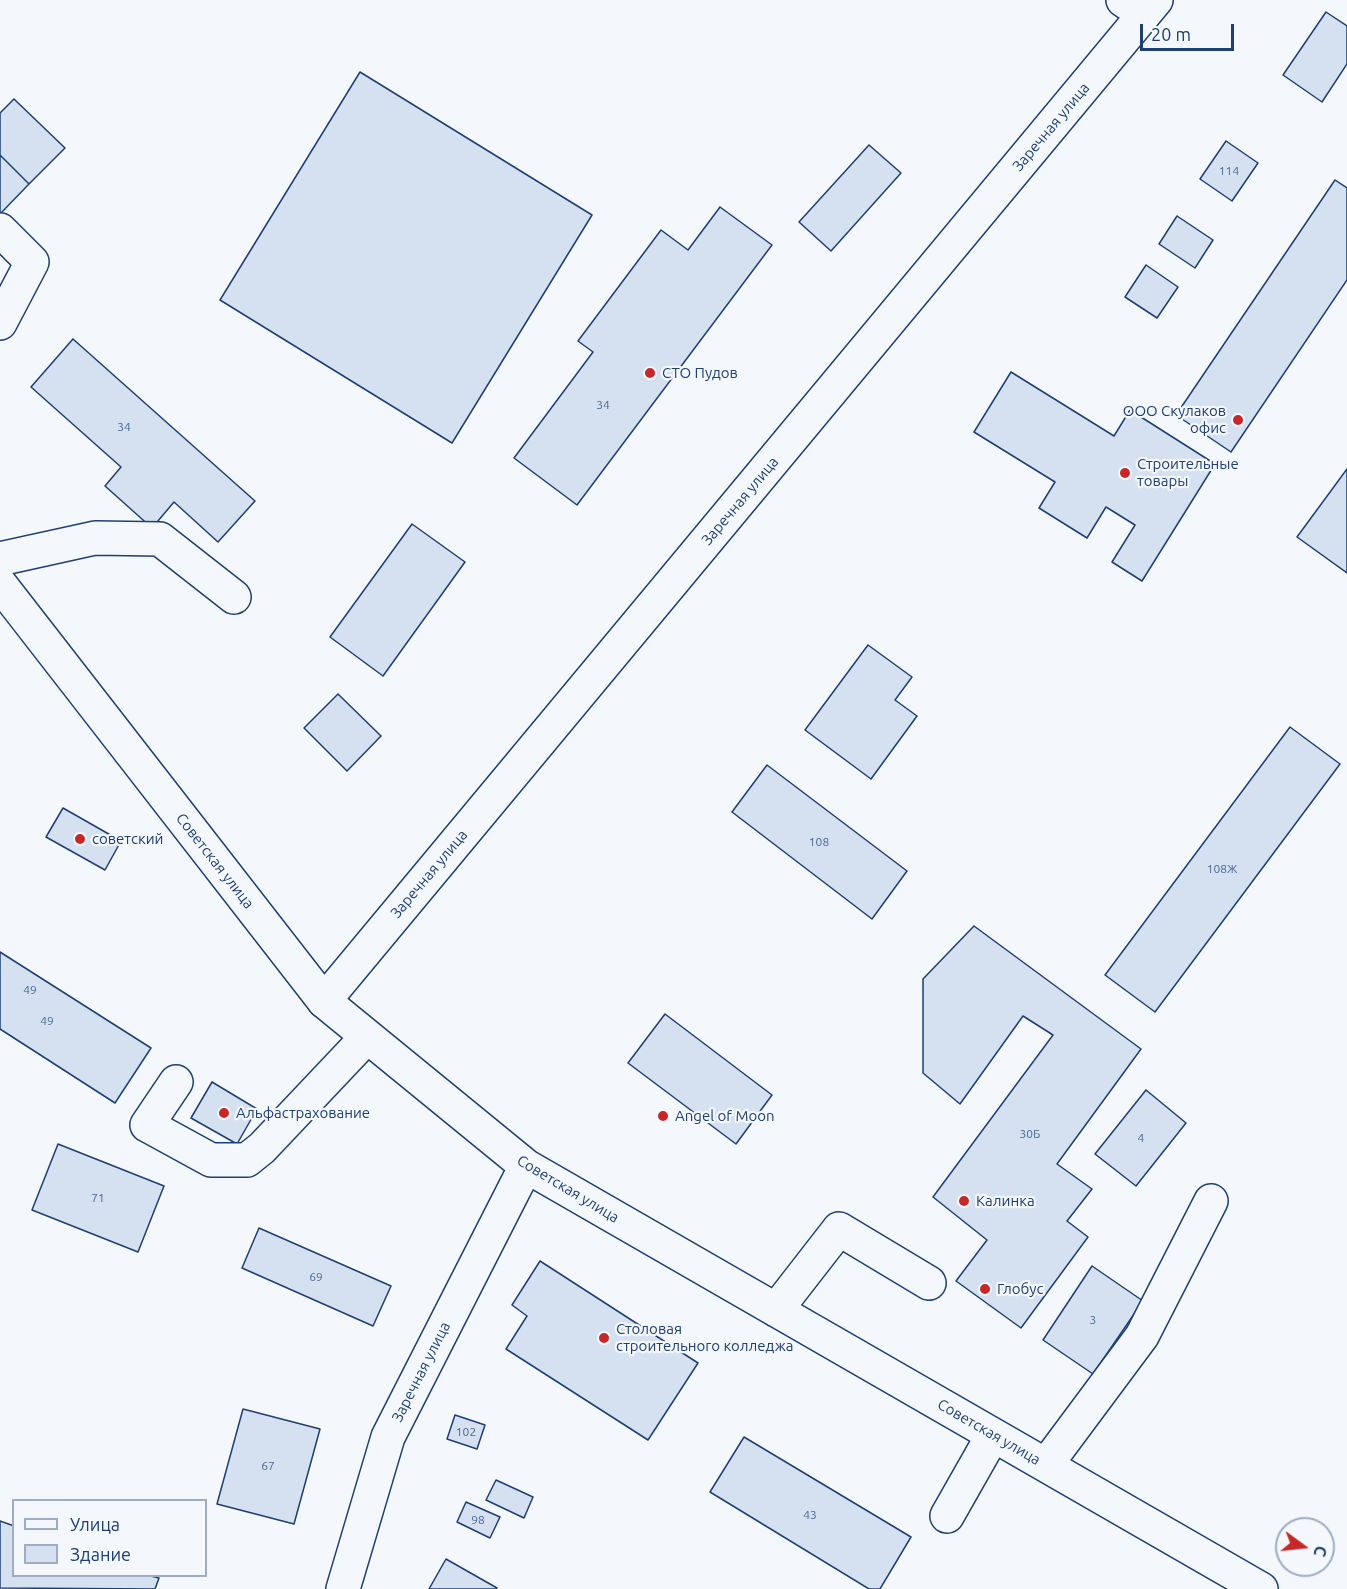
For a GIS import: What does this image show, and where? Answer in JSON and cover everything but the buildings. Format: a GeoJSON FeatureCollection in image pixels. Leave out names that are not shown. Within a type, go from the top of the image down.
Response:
{"type":"FeatureCollection","features":[{"type":"Feature","properties":{"kind":"main road","name":"Заречная улица"},"geometry":{"type":"LineString","coordinates":[[324,1001],[1141,5]]}},
{"type":"Feature","properties":{"kind":"main road"},"geometry":{"type":"LineString","coordinates":[[0,230],[32,262],[0,322]]}},
{"type":"Feature","properties":{"kind":"main road"},"geometry":{"type":"LineString","coordinates":[[0,559],[95,538],[160,538],[234,597]]}},
{"type":"Feature","properties":{"kind":"main road","name":"Советская улица"},"geometry":{"type":"LineString","coordinates":[[0,584],[324,1001],[526,1166],[1261,1589]]}},
{"type":"Feature","properties":{"kind":"main road"},"geometry":{"type":"LineString","coordinates":[[176,1082],[147,1125],[211,1160],[247,1160],[262,1148],[367,1036]]}},
{"type":"Feature","properties":{"kind":"main road","name":"Заречная улица"},"geometry":{"type":"LineString","coordinates":[[343,1589],[388,1437],[526,1166]]}},
{"type":"Feature","properties":{"kind":"main road"},"geometry":{"type":"LineString","coordinates":[[1046,1466],[1142,1336],[1211,1201]]}},
{"type":"Feature","properties":{"kind":"main road"},"geometry":{"type":"LineString","coordinates":[[776,1310],[839,1229],[929,1283]]}},
{"type":"Feature","properties":{"kind":"main road"},"geometry":{"type":"LineString","coordinates":[[947,1516],[993,1435]]}},
{"type":"Feature","properties":{"kind":"place","name":"СТО Пудов"},"geometry":{"type":"Point","coordinates":[650,373]}},
{"type":"Feature","properties":{"kind":"place","name":"ООО Скулаков офис"},"geometry":{"type":"Point","coordinates":[1238,420]}},
{"type":"Feature","properties":{"kind":"place","name":"Строительные товары"},"geometry":{"type":"Point","coordinates":[1125,473]}},
{"type":"Feature","properties":{"kind":"place","name":"советский"},"geometry":{"type":"Point","coordinates":[80,839]}},
{"type":"Feature","properties":{"kind":"place","name":"Альфастрахование"},"geometry":{"type":"Point","coordinates":[224,1113]}},
{"type":"Feature","properties":{"kind":"place","name":"Angel of Moon"},"geometry":{"type":"Point","coordinates":[663,1116]}},
{"type":"Feature","properties":{"kind":"place","name":"Калинка"},"geometry":{"type":"Point","coordinates":[964,1201]}},
{"type":"Feature","properties":{"kind":"place","name":"Глобус"},"geometry":{"type":"Point","coordinates":[985,1289]}},
{"type":"Feature","properties":{"kind":"place","name":"Столовая строительного колледжа"},"geometry":{"type":"Point","coordinates":[604,1338]}}]}
